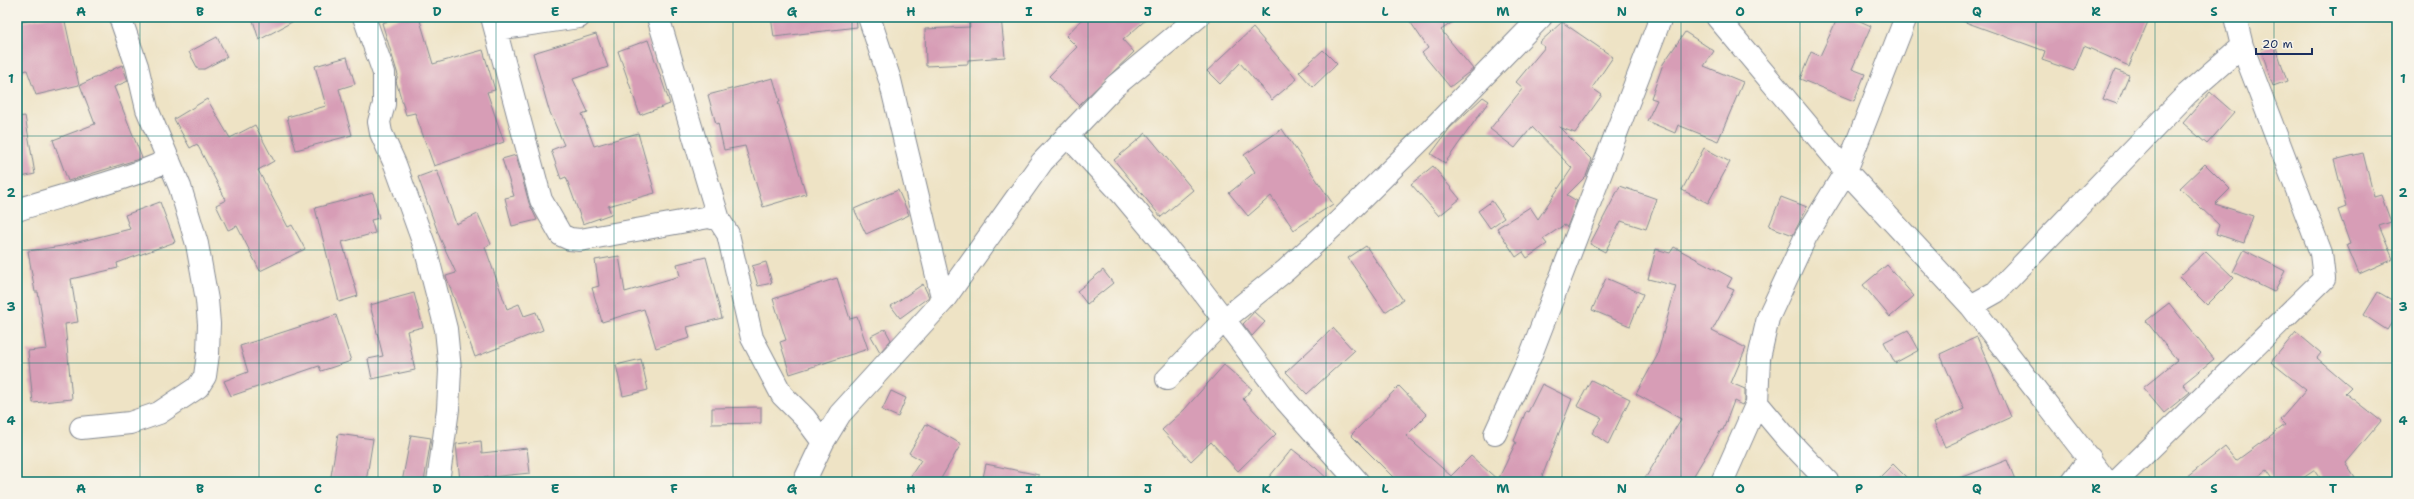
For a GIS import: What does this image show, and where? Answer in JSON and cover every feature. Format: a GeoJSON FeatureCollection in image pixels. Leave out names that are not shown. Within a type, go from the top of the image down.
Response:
{"type":"FeatureCollection","features":[{"type":"Feature","properties":{"kind":"street"},"geometry":{"type":"LineString","coordinates":[[81,428],[130,424],[159,413],[192,391],[205,376],[209,324],[207,300],[197,244],[180,187],[147,109],[137,66],[120,17]]}},
{"type":"Feature","properties":{"kind":"street"},"geometry":{"type":"LineString","coordinates":[[364,17],[384,73],[384,104],[380,122],[381,133],[395,164],[425,247],[446,329],[450,370],[448,409],[438,482]]}},
{"type":"Feature","properties":{"kind":"street"},"geometry":{"type":"LineString","coordinates":[[579,17],[495,23],[541,200],[561,235],[570,239],[580,240],[704,217],[719,220]]}},
{"type":"Feature","properties":{"kind":"street"},"geometry":{"type":"LineString","coordinates":[[658,17],[719,220],[728,234],[752,338],[782,395],[805,418],[823,442]]}},
{"type":"Feature","properties":{"kind":"street"},"geometry":{"type":"LineString","coordinates":[[869,17],[890,80],[943,301]]}},
{"type":"Feature","properties":{"kind":"street"},"geometry":{"type":"LineString","coordinates":[[804,482],[823,442],[840,414],[943,301],[1042,162],[1115,86],[1198,17]]}},
{"type":"Feature","properties":{"kind":"street"},"geometry":{"type":"LineString","coordinates":[[1167,379],[1225,318],[1286,270],[1339,221],[1429,132],[1541,17]]}},
{"type":"Feature","properties":{"kind":"street"},"geometry":{"type":"LineString","coordinates":[[1495,434],[1530,357],[1661,17]]}},
{"type":"Feature","properties":{"kind":"street"},"geometry":{"type":"LineString","coordinates":[[1717,17],[1846,171],[1971,306],[2108,482]]}},
{"type":"Feature","properties":{"kind":"street"},"geometry":{"type":"LineString","coordinates":[[1722,482],[1757,403],[1759,358],[1768,318],[1806,236],[1846,171],[1906,17]]}},
{"type":"Feature","properties":{"kind":"street"},"geometry":{"type":"LineString","coordinates":[[2116,482],[2324,279],[2321,253],[2242,46],[2235,17]]}},
{"type":"Feature","properties":{"kind":"street"},"geometry":{"type":"LineString","coordinates":[[1971,306],[1996,292],[2187,94],[2242,46]]}},
{"type":"Feature","properties":{"kind":"street"},"geometry":{"type":"LineString","coordinates":[[1067,135],[1122,194],[1225,318],[1286,401],[1358,482]]}},
{"type":"Feature","properties":{"kind":"street"},"geometry":{"type":"LineString","coordinates":[[17,210],[83,188],[136,175],[169,160]]}},
{"type":"Feature","properties":{"kind":"street"},"geometry":{"type":"LineString","coordinates":[[1757,403],[1789,441],[1828,482]]}},
{"type":"Feature","properties":{"kind":"street"},"geometry":{"type":"LineString","coordinates":[[2072,482],[2090,458]]}},
{"type":"Feature","properties":{"kind":"building"},"geometry":{"type":"Polygon","coordinates":[[[47,17],[64,17],[79,85],[36,95],[27,70],[17,73],[17,23],[47,17]]]}},
{"type":"Feature","properties":{"kind":"building"},"geometry":{"type":"Polygon","coordinates":[[[252,17],[301,17],[259,40],[252,17]]]}},
{"type":"Feature","properties":{"kind":"building"},"geometry":{"type":"Polygon","coordinates":[[[402,17],[419,17],[433,64],[483,50],[495,90],[487,92],[504,142],[434,166],[415,113],[406,115],[396,81],[398,75],[382,23],[402,17]]]}},
{"type":"Feature","properties":{"kind":"building"},"geometry":{"type":"Polygon","coordinates":[[[771,17],[856,17],[857,27],[774,37],[771,17]]]}},
{"type":"Feature","properties":{"kind":"building"},"geometry":{"type":"Polygon","coordinates":[[[969,17],[1001,17],[1005,57],[968,60],[968,64],[926,66],[925,29],[970,27],[969,17]]]}},
{"type":"Feature","properties":{"kind":"building"},"geometry":{"type":"Polygon","coordinates":[[[1084,17],[1149,17],[1123,40],[1134,52],[1079,105],[1049,76],[1077,47],[1066,36],[1084,17]]]}},
{"type":"Feature","properties":{"kind":"building"},"geometry":{"type":"Polygon","coordinates":[[[1407,17],[1460,17],[1441,30],[1473,69],[1450,87],[1422,53],[1428,48],[1407,17]]]}},
{"type":"Feature","properties":{"kind":"building"},"geometry":{"type":"Polygon","coordinates":[[[1838,17],[1851,17],[1871,26],[1852,69],[1865,74],[1854,101],[1800,79],[1811,52],[1820,56],[1838,17]]]}},
{"type":"Feature","properties":{"kind":"building"},"geometry":{"type":"Polygon","coordinates":[[[1957,17],[2150,17],[2129,66],[2084,46],[2074,71],[2042,60],[2045,51],[1957,19],[1957,17]]]}},
{"type":"Feature","properties":{"kind":"building"},"geometry":{"type":"Polygon","coordinates":[[[1562,22],[1613,57],[1592,88],[1602,95],[1575,133],[1559,127],[1592,160],[1586,176],[1567,195],[1577,201],[1567,227],[1564,225],[1543,239],[1547,244],[1527,258],[1523,252],[1516,257],[1497,228],[1530,207],[1538,219],[1572,168],[1532,127],[1515,148],[1490,129],[1523,88],[1516,82],[1545,47],[1539,43],[1562,22]]]}},
{"type":"Feature","properties":{"kind":"building"},"geometry":{"type":"Polygon","coordinates":[[[1253,28],[1297,79],[1272,100],[1240,63],[1220,84],[1207,71],[1253,28]]]}},
{"type":"Feature","properties":{"kind":"building"},"geometry":{"type":"Polygon","coordinates":[[[1685,32],[1714,51],[1704,66],[1743,82],[1718,141],[1678,125],[1675,133],[1647,121],[1657,100],[1651,98],[1663,64],[1685,32]]]}},
{"type":"Feature","properties":{"kind":"building"},"geometry":{"type":"Polygon","coordinates":[[[596,34],[608,67],[573,79],[588,112],[582,114],[594,146],[638,133],[655,193],[608,206],[611,214],[583,224],[566,177],[561,179],[551,150],[564,145],[549,110],[533,53],[596,34]]]}},
{"type":"Feature","properties":{"kind":"building"},"geometry":{"type":"Polygon","coordinates":[[[217,37],[227,57],[204,69],[198,69],[189,52],[217,37]]]}},
{"type":"Feature","properties":{"kind":"building"},"geometry":{"type":"Polygon","coordinates":[[[648,40],[670,104],[640,115],[618,51],[648,40]]]}},
{"type":"Feature","properties":{"kind":"building"},"geometry":{"type":"Polygon","coordinates":[[[2275,44],[2287,81],[2273,86],[2261,49],[2275,44]]]}},
{"type":"Feature","properties":{"kind":"building"},"geometry":{"type":"Polygon","coordinates":[[[1323,50],[1337,64],[1313,87],[1299,72],[1323,50]]]}},
{"type":"Feature","properties":{"kind":"building"},"geometry":{"type":"Polygon","coordinates":[[[347,57],[355,84],[339,89],[352,135],[296,150],[287,117],[326,106],[315,66],[347,57]]]}},
{"type":"Feature","properties":{"kind":"building"},"geometry":{"type":"Polygon","coordinates":[[[122,65],[128,81],[114,87],[142,158],[68,181],[53,140],[95,124],[80,85],[122,65]]]}},
{"type":"Feature","properties":{"kind":"building"},"geometry":{"type":"Polygon","coordinates":[[[2115,70],[2129,75],[2117,104],[2103,99],[2115,70]]]}},
{"type":"Feature","properties":{"kind":"building"},"geometry":{"type":"Polygon","coordinates":[[[773,78],[780,102],[778,102],[806,194],[763,207],[745,146],[724,150],[718,123],[716,124],[708,95],[773,78]]]}},
{"type":"Feature","properties":{"kind":"building"},"geometry":{"type":"Polygon","coordinates":[[[2210,92],[2234,113],[2207,144],[2183,123],[2210,92]]]}},
{"type":"Feature","properties":{"kind":"building"},"geometry":{"type":"Polygon","coordinates":[[[1483,97],[1489,101],[1445,163],[1431,154],[1450,128],[1483,97]]]}},
{"type":"Feature","properties":{"kind":"building"},"geometry":{"type":"Polygon","coordinates":[[[207,99],[230,138],[255,125],[274,161],[258,170],[288,227],[292,225],[305,249],[260,271],[237,226],[228,230],[216,205],[226,200],[197,144],[190,148],[174,119],[207,99]]]}},
{"type":"Feature","properties":{"kind":"building"},"geometry":{"type":"Polygon","coordinates":[[[25,116],[35,174],[17,178],[17,117],[25,116]]]}},
{"type":"Feature","properties":{"kind":"building"},"geometry":{"type":"Polygon","coordinates":[[[1282,129],[1333,204],[1294,230],[1271,196],[1248,216],[1229,193],[1255,172],[1244,155],[1282,129]]]}},
{"type":"Feature","properties":{"kind":"building"},"geometry":{"type":"Polygon","coordinates":[[[1146,133],[1193,190],[1161,217],[1114,160],[1146,133]]]}},
{"type":"Feature","properties":{"kind":"building"},"geometry":{"type":"Polygon","coordinates":[[[1704,148],[1730,162],[1708,203],[1682,190],[1704,148]]]}},
{"type":"Feature","properties":{"kind":"building"},"geometry":{"type":"Polygon","coordinates":[[[2363,153],[2374,197],[2381,195],[2391,222],[2379,226],[2393,259],[2359,274],[2347,245],[2350,244],[2338,210],[2346,207],[2334,160],[2363,153]]]}},
{"type":"Feature","properties":{"kind":"building"},"geometry":{"type":"Polygon","coordinates":[[[516,155],[529,203],[537,220],[512,226],[505,198],[514,196],[502,159],[516,155]]]}},
{"type":"Feature","properties":{"kind":"building"},"geometry":{"type":"Polygon","coordinates":[[[2205,164],[2230,189],[2215,204],[2253,216],[2244,243],[2216,234],[2219,225],[2180,188],[2205,164]]]}},
{"type":"Feature","properties":{"kind":"building"},"geometry":{"type":"Polygon","coordinates":[[[1433,166],[1460,199],[1439,216],[1411,184],[1433,166]]]}},
{"type":"Feature","properties":{"kind":"building"},"geometry":{"type":"Polygon","coordinates":[[[437,170],[456,224],[478,214],[491,244],[485,247],[507,309],[519,304],[524,316],[536,312],[543,330],[475,357],[446,276],[456,273],[440,238],[418,177],[437,170]]]}},
{"type":"Feature","properties":{"kind":"building"},"geometry":{"type":"Polygon","coordinates":[[[1620,186],[1657,199],[1646,229],[1621,221],[1605,252],[1590,244],[1620,186]]]}},
{"type":"Feature","properties":{"kind":"building"},"geometry":{"type":"Polygon","coordinates":[[[898,190],[909,215],[866,234],[854,209],[898,190]]]}},
{"type":"Feature","properties":{"kind":"building"},"geometry":{"type":"Polygon","coordinates":[[[373,193],[379,218],[371,220],[375,233],[342,242],[358,296],[339,302],[315,208],[373,193]]]}},
{"type":"Feature","properties":{"kind":"building"},"geometry":{"type":"Polygon","coordinates":[[[1781,197],[1807,207],[1793,235],[1769,226],[1781,197]]]}},
{"type":"Feature","properties":{"kind":"building"},"geometry":{"type":"Polygon","coordinates":[[[1492,201],[1504,218],[1490,228],[1478,211],[1492,201]]]}},
{"type":"Feature","properties":{"kind":"building"},"geometry":{"type":"Polygon","coordinates":[[[160,202],[175,242],[117,263],[118,268],[71,279],[78,322],[65,324],[72,399],[33,403],[28,351],[47,349],[38,292],[35,292],[28,251],[62,246],[130,229],[125,215],[160,202]]]}},
{"type":"Feature","properties":{"kind":"building"},"geometry":{"type":"Polygon","coordinates":[[[1366,246],[1403,300],[1385,312],[1348,258],[1366,246]]]}},
{"type":"Feature","properties":{"kind":"building"},"geometry":{"type":"Polygon","coordinates":[[[1674,247],[1732,278],[1727,287],[1734,290],[1712,331],[1746,348],[1731,383],[1745,389],[1745,400],[1742,405],[1734,401],[1723,430],[1721,430],[1690,482],[1643,482],[1681,419],[1636,394],[1657,356],[1676,286],[1648,279],[1656,249],[1670,253],[1674,247]]]}},
{"type":"Feature","properties":{"kind":"building"},"geometry":{"type":"Polygon","coordinates":[[[2244,250],[2285,271],[2274,292],[2233,272],[2244,250]]]}},
{"type":"Feature","properties":{"kind":"building"},"geometry":{"type":"Polygon","coordinates":[[[2206,251],[2234,278],[2207,305],[2179,277],[2206,251]]]}},
{"type":"Feature","properties":{"kind":"building"},"geometry":{"type":"Polygon","coordinates":[[[619,256],[625,292],[680,276],[677,264],[706,257],[722,318],[687,327],[690,338],[656,348],[644,309],[602,322],[592,288],[599,286],[595,260],[619,256]]]}},
{"type":"Feature","properties":{"kind":"building"},"geometry":{"type":"Polygon","coordinates":[[[766,262],[772,283],[758,286],[752,266],[766,262]]]}},
{"type":"Feature","properties":{"kind":"building"},"geometry":{"type":"Polygon","coordinates":[[[1887,265],[1914,296],[1890,317],[1863,285],[1887,265]]]}},
{"type":"Feature","properties":{"kind":"building"},"geometry":{"type":"Polygon","coordinates":[[[1103,270],[1113,283],[1087,304],[1077,291],[1103,270]]]}},
{"type":"Feature","properties":{"kind":"building"},"geometry":{"type":"Polygon","coordinates":[[[837,278],[850,319],[857,317],[868,349],[790,374],[780,342],[786,340],[773,299],[837,278]]]}},
{"type":"Feature","properties":{"kind":"building"},"geometry":{"type":"Polygon","coordinates":[[[1606,278],[1643,294],[1630,326],[1592,310],[1606,278]]]}},
{"type":"Feature","properties":{"kind":"building"},"geometry":{"type":"Polygon","coordinates":[[[923,284],[929,297],[900,318],[891,306],[923,284]]]}},
{"type":"Feature","properties":{"kind":"building"},"geometry":{"type":"Polygon","coordinates":[[[2378,292],[2397,303],[2397,314],[2387,330],[2364,315],[2378,292]]]}},
{"type":"Feature","properties":{"kind":"building"},"geometry":{"type":"Polygon","coordinates":[[[414,293],[423,327],[407,331],[415,370],[372,379],[368,359],[383,356],[370,305],[414,293]]]}},
{"type":"Feature","properties":{"kind":"building"},"geometry":{"type":"Polygon","coordinates":[[[2169,303],[2214,359],[2183,384],[2190,392],[2164,413],[2143,388],[2177,360],[2146,321],[2169,303]]]}},
{"type":"Feature","properties":{"kind":"building"},"geometry":{"type":"Polygon","coordinates":[[[1254,312],[1265,322],[1252,336],[1243,324],[1254,312]]]}},
{"type":"Feature","properties":{"kind":"building"},"geometry":{"type":"Polygon","coordinates":[[[336,315],[351,361],[321,371],[319,366],[231,396],[224,381],[248,372],[240,346],[336,315]]]}},
{"type":"Feature","properties":{"kind":"building"},"geometry":{"type":"Polygon","coordinates":[[[1333,328],[1354,351],[1307,394],[1286,372],[1333,328]]]}},
{"type":"Feature","properties":{"kind":"building"},"geometry":{"type":"Polygon","coordinates":[[[885,329],[891,340],[880,352],[871,336],[885,329]]]}},
{"type":"Feature","properties":{"kind":"building"},"geometry":{"type":"Polygon","coordinates":[[[1908,330],[1919,350],[1895,363],[1884,342],[1908,330]]]}},
{"type":"Feature","properties":{"kind":"building"},"geometry":{"type":"Polygon","coordinates":[[[2296,332],[2321,353],[2317,358],[2351,387],[2345,393],[2381,421],[2346,463],[2355,477],[2346,482],[2323,482],[2315,470],[2297,482],[2275,482],[2267,470],[2252,482],[2181,482],[2225,447],[2236,461],[2285,425],[2280,420],[2306,390],[2271,362],[2296,332]]]}},
{"type":"Feature","properties":{"kind":"building"},"geometry":{"type":"Polygon","coordinates":[[[1977,337],[2011,417],[1945,447],[1934,422],[1964,409],[1940,354],[1977,337]]]}},
{"type":"Feature","properties":{"kind":"building"},"geometry":{"type":"Polygon","coordinates":[[[641,359],[648,390],[623,396],[616,365],[641,359]]]}},
{"type":"Feature","properties":{"kind":"building"},"geometry":{"type":"Polygon","coordinates":[[[1224,365],[1252,389],[1243,399],[1276,434],[1238,471],[1211,442],[1191,461],[1162,430],[1184,410],[1224,365]]]}},
{"type":"Feature","properties":{"kind":"building"},"geometry":{"type":"Polygon","coordinates":[[[1591,380],[1630,399],[1608,444],[1592,433],[1602,418],[1577,406],[1591,380]]]}},
{"type":"Feature","properties":{"kind":"building"},"geometry":{"type":"Polygon","coordinates":[[[1542,384],[1572,399],[1540,482],[1398,482],[1351,435],[1399,386],[1427,415],[1406,436],[1451,476],[1471,456],[1498,480],[1516,442],[1514,441],[1526,411],[1528,412],[1542,384]]]}},
{"type":"Feature","properties":{"kind":"building"},"geometry":{"type":"Polygon","coordinates":[[[891,391],[906,398],[898,417],[882,410],[891,391]]]}},
{"type":"Feature","properties":{"kind":"building"},"geometry":{"type":"Polygon","coordinates":[[[761,407],[761,423],[712,424],[712,408],[761,407]]]}},
{"type":"Feature","properties":{"kind":"building"},"geometry":{"type":"Polygon","coordinates":[[[926,424],[961,444],[939,482],[907,482],[921,460],[909,453],[926,424]]]}},
{"type":"Feature","properties":{"kind":"building"},"geometry":{"type":"Polygon","coordinates":[[[338,434],[373,439],[366,482],[330,482],[338,434]]]}},
{"type":"Feature","properties":{"kind":"building"},"geometry":{"type":"Polygon","coordinates":[[[411,435],[431,438],[424,482],[402,482],[411,435]]]}},
{"type":"Feature","properties":{"kind":"building"},"geometry":{"type":"Polygon","coordinates":[[[481,441],[482,453],[527,448],[530,473],[460,480],[456,444],[481,441]]]}},
{"type":"Feature","properties":{"kind":"building"},"geometry":{"type":"Polygon","coordinates":[[[1292,449],[1316,468],[1331,482],[1265,482],[1292,449]]]}},
{"type":"Feature","properties":{"kind":"building"},"geometry":{"type":"Polygon","coordinates":[[[2007,460],[2016,482],[1953,482],[1953,481],[2007,460]]]}},
{"type":"Feature","properties":{"kind":"building"},"geometry":{"type":"Polygon","coordinates":[[[986,464],[1039,475],[1038,482],[982,482],[986,464]]]}},
{"type":"Feature","properties":{"kind":"building"},"geometry":{"type":"Polygon","coordinates":[[[1893,464],[1911,482],[1875,482],[1893,464]]]}}]}
